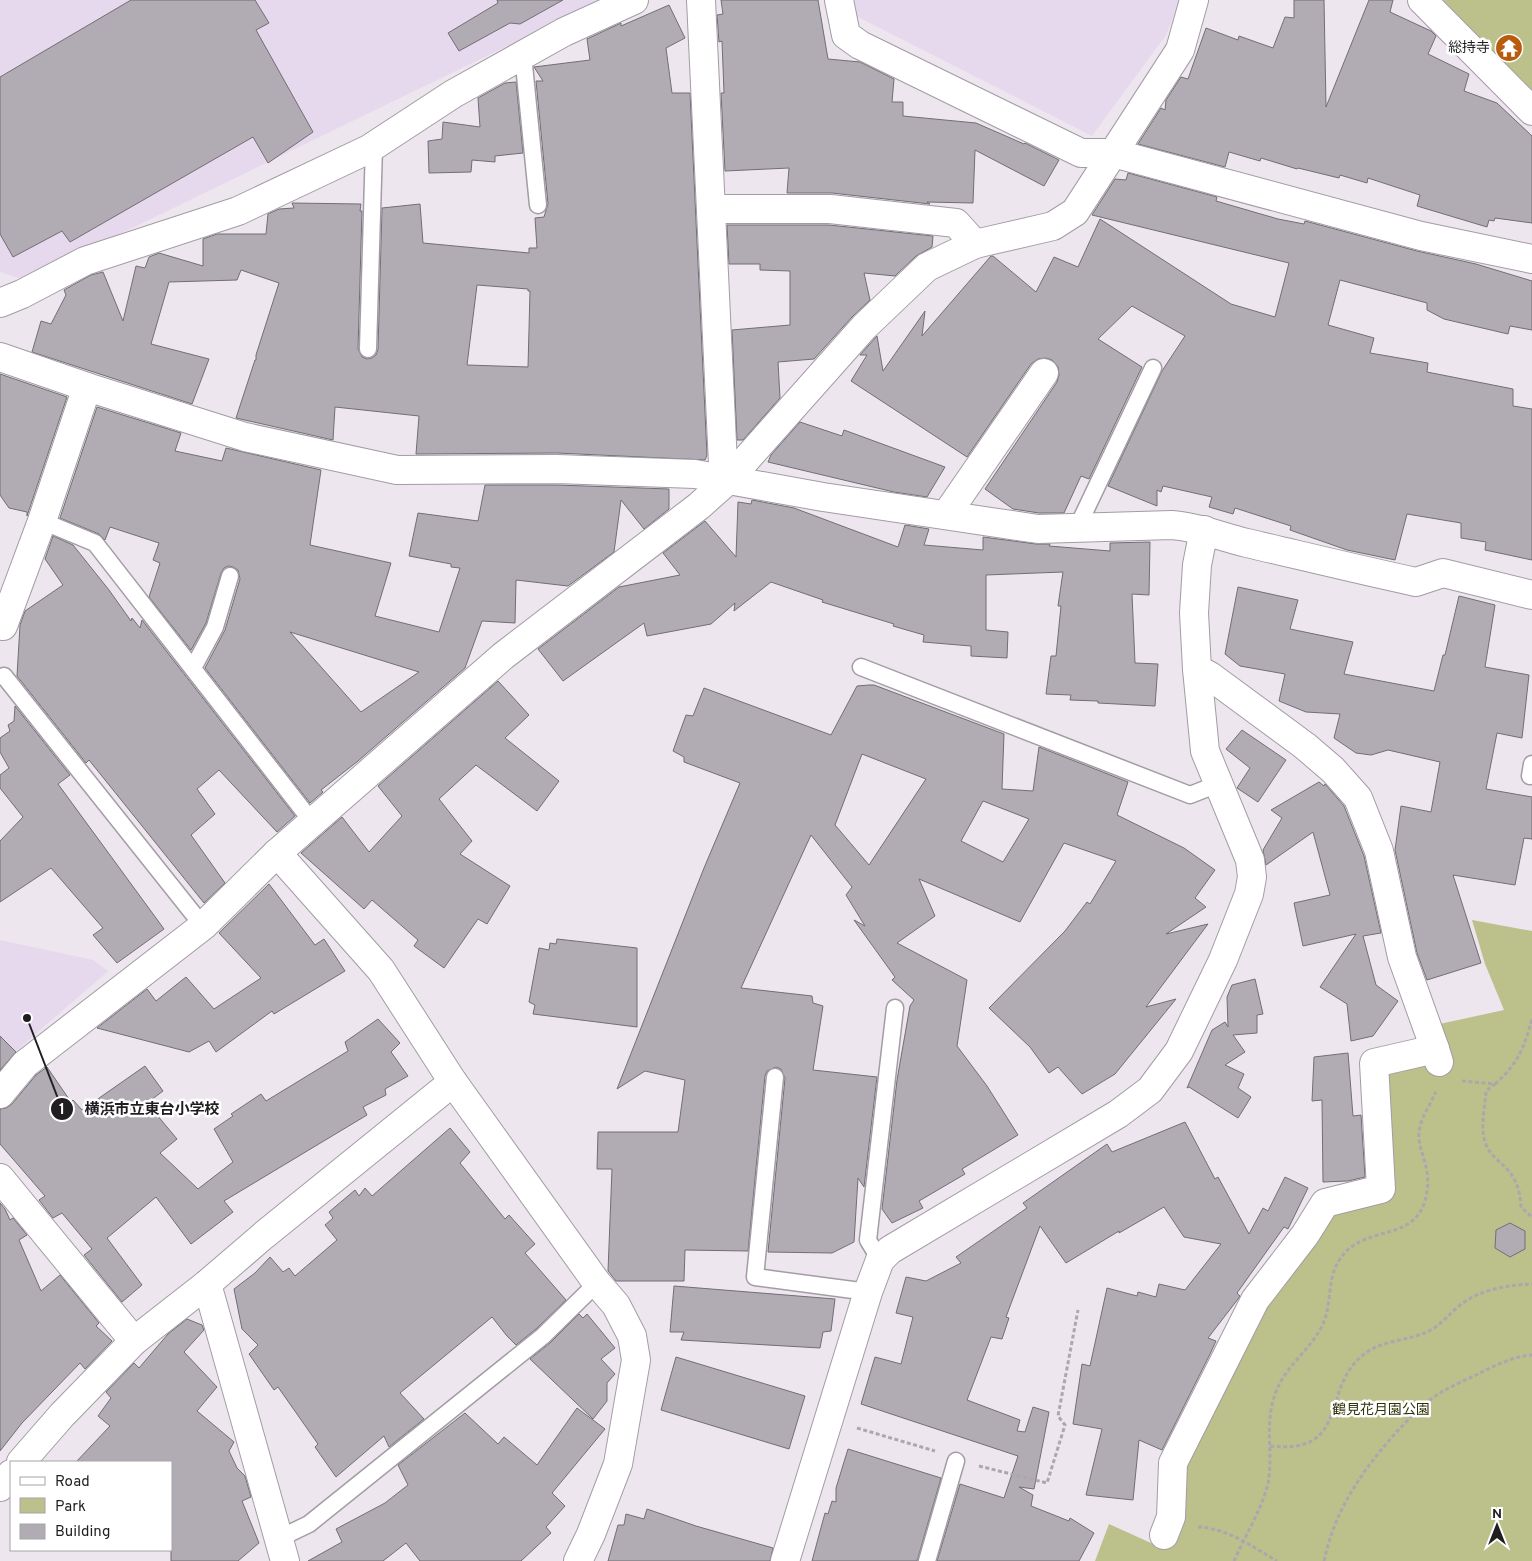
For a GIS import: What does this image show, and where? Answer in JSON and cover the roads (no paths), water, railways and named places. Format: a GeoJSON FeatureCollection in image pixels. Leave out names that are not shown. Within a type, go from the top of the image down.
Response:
{"type":"FeatureCollection","features":[{"type":"Feature","properties":{"kind":"street"},"geometry":{"type":"LineString","coordinates":[[0,303],[22,294],[85,261],[238,211],[374,146],[453,94],[564,32],[634,0]]}},
{"type":"Feature","properties":{"kind":"street"},"geometry":{"type":"LineString","coordinates":[[700,0],[723,464],[727,481]]}},
{"type":"Feature","properties":{"kind":"street"},"geometry":{"type":"LineString","coordinates":[[839,0],[846,35],[860,45],[1081,152],[1113,153],[1421,236],[1532,259]]}},
{"type":"Feature","properties":{"kind":"street"},"geometry":{"type":"LineString","coordinates":[[0,1094],[25,1064],[203,926],[277,854],[503,656],[700,506],[727,481],[864,327],[927,266],[974,244],[1053,226],[1075,212],[1180,50],[1194,0]]}},
{"type":"Feature","properties":{"kind":"street"},"geometry":{"type":"LineString","coordinates":[[1422,0],[1532,111]]}},
{"type":"Feature","properties":{"kind":"street"},"geometry":{"type":"LineString","coordinates":[[711,209],[830,209],[956,223],[974,244]]}},
{"type":"Feature","properties":{"kind":"street"},"geometry":{"type":"LineString","coordinates":[[0,357],[87,387],[245,437],[397,470],[557,469],[695,474],[727,481],[1038,529],[1172,525],[1204,530],[1242,542],[1416,582],[1443,573],[1532,595]]}},
{"type":"Feature","properties":{"kind":"street"},"geometry":{"type":"LineString","coordinates":[[946,516],[1044,373]]}},
{"type":"Feature","properties":{"kind":"street"},"geometry":{"type":"LineString","coordinates":[[3,626],[42,521],[87,387]]}},
{"type":"Feature","properties":{"kind":"street"},"geometry":{"type":"LineString","coordinates":[[785,1561],[868,1292],[880,1260],[890,1250],[1118,1114],[1150,1090],[1179,1051],[1223,960],[1249,894],[1252,877],[1250,860],[1205,751],[1194,613],[1197,565],[1204,530]]}},
{"type":"Feature","properties":{"kind":"street"},"geometry":{"type":"LineString","coordinates":[[1166,1530],[1171,1517],[1173,1463],[1255,1300],[1305,1235],[1325,1203],[1381,1189],[1374,1063],[1438,1064],[1402,956],[1379,851],[1358,798],[1333,770],[1305,746],[1210,676],[1197,669]]}},
{"type":"Feature","properties":{"kind":"street"},"geometry":{"type":"LineString","coordinates":[[277,854],[381,970],[453,1082],[597,1283],[616,1306],[632,1336],[636,1360],[618,1464],[591,1534],[578,1561]]}},
{"type":"Feature","properties":{"kind":"street"},"geometry":{"type":"LineString","coordinates":[[22,1461],[62,1415],[134,1341],[207,1284],[264,1235],[453,1082]]}},
{"type":"Feature","properties":{"kind":"street"},"geometry":{"type":"LineString","coordinates":[[0,1178],[134,1341]]}},
{"type":"Feature","properties":{"kind":"street"},"geometry":{"type":"LineString","coordinates":[[207,1284],[282,1550]]}},
{"type":"Feature","properties":{"kind":"street"},"geometry":{"type":"LineString","coordinates":[[0,1487],[10,1475]]}},
{"type":"Feature","properties":{"kind":"lane"},"geometry":{"type":"LineString","coordinates":[[523,55],[538,205]]}},
{"type":"Feature","properties":{"kind":"lane"},"geometry":{"type":"LineString","coordinates":[[368,349],[374,146]]}},
{"type":"Feature","properties":{"kind":"lane"},"geometry":{"type":"LineString","coordinates":[[1077,528],[1153,368]]}},
{"type":"Feature","properties":{"kind":"lane"},"geometry":{"type":"LineString","coordinates":[[42,521],[95,543],[313,823]]}},
{"type":"Feature","properties":{"kind":"lane"},"geometry":{"type":"LineString","coordinates":[[193,668],[215,628],[230,576]]}},
{"type":"Feature","properties":{"kind":"lane"},"geometry":{"type":"LineString","coordinates":[[861,667],[1190,795],[1218,784]]}},
{"type":"Feature","properties":{"kind":"lane"},"geometry":{"type":"LineString","coordinates":[[4,676],[203,926]]}},
{"type":"Feature","properties":{"kind":"lane"},"geometry":{"type":"LineString","coordinates":[[880,1260],[868,1240],[895,1008]]}},
{"type":"Feature","properties":{"kind":"lane"},"geometry":{"type":"LineString","coordinates":[[775,1077],[755,1277],[868,1292]]}},
{"type":"Feature","properties":{"kind":"lane"},"geometry":{"type":"LineString","coordinates":[[282,1550],[309,1524],[543,1336],[597,1283]]}},
{"type":"Feature","properties":{"kind":"lane"},"geometry":{"type":"LineString","coordinates":[[926,1561],[956,1461]]}},
{"type":"Feature","properties":{"kind":"place","name":"総持寺"},"geometry":{"type":"Point","coordinates":[1509,48]}},
{"type":"Feature","properties":{"kind":"place","name":"横浜市立東台小学校"},"geometry":{"type":"Point","coordinates":[27,1018]}},
{"type":"Feature","properties":{"kind":"park label","name":"鶴見花月園公園"},"geometry":{"type":"Point","coordinates":[1381,1410]}}]}
